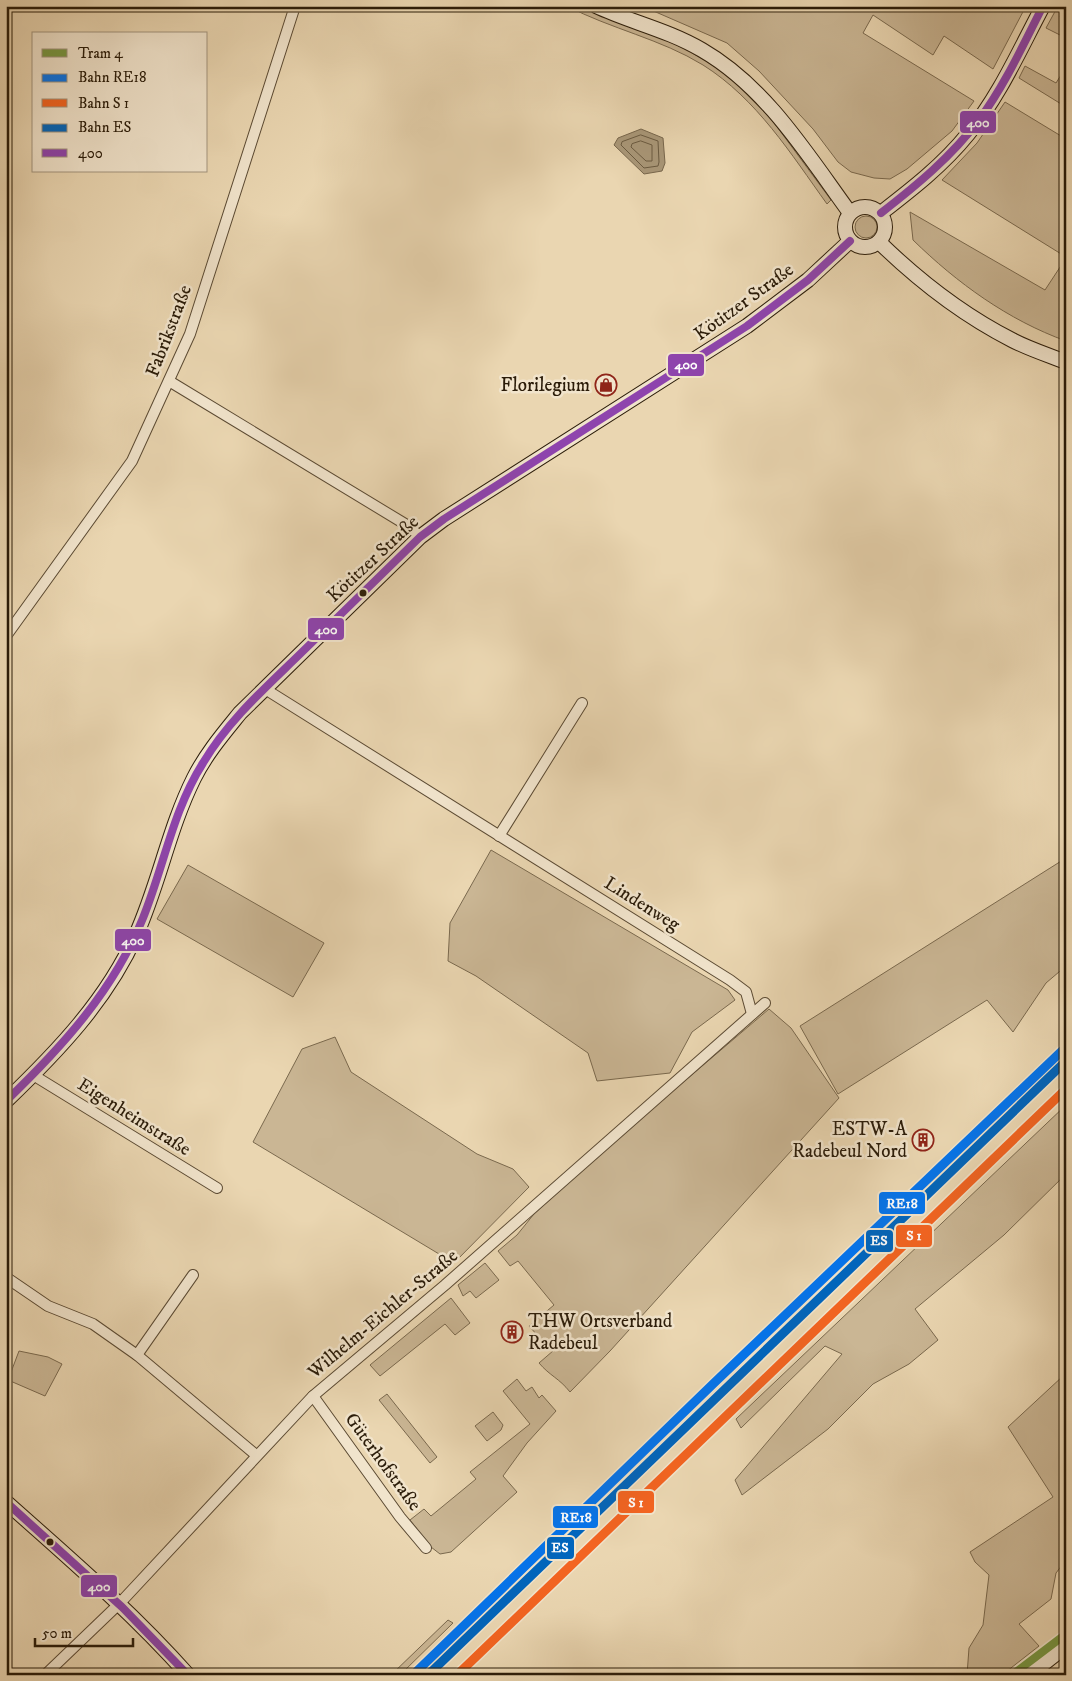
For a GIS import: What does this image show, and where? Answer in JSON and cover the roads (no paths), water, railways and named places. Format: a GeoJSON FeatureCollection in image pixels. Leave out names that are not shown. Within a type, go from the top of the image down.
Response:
{"type":"FeatureCollection","features":[{"type":"Feature","properties":{"kind":"street","name":"Fabrikstraße"},"geometry":{"type":"LineString","coordinates":[[6,636],[132,461],[190,334],[295,6]]}},
{"type":"Feature","properties":{"kind":"street"},"geometry":{"type":"LineString","coordinates":[[596,6],[670,34],[702,50],[748,84],[792,133],[850,213]]}},
{"type":"Feature","properties":{"kind":"street"},"geometry":{"type":"LineString","coordinates":[[881,213],[928,176],[968,134],[992,99],[1043,6]]}},
{"type":"Feature","properties":{"kind":"street"},"geometry":{"type":"LineString","coordinates":[[864,206],[873,207],[881,213],[885,221],[886,230],[879,242],[866,248],[859,247],[850,241],[845,230],[845,220],[850,213],[864,206]]}},
{"type":"Feature","properties":{"kind":"street","name":"Kötitzer Straße"},"geometry":{"type":"LineString","coordinates":[[6,1101],[57,1052],[81,1024],[124,959],[142,920],[182,804],[194,778],[216,743],[265,689],[420,537],[444,519],[747,326],[808,280],[850,241]]}},
{"type":"Feature","properties":{"kind":"street"},"geometry":{"type":"LineString","coordinates":[[879,242],[931,287],[986,325],[1014,341],[1066,362]]}},
{"type":"Feature","properties":{"kind":"street"},"geometry":{"type":"LineString","coordinates":[[169,380],[410,526],[420,537]]}},
{"type":"Feature","properties":{"kind":"street","name":"Lindenweg"},"geometry":{"type":"LineString","coordinates":[[265,689],[746,992],[752,1014]]}},
{"type":"Feature","properties":{"kind":"street"},"geometry":{"type":"LineString","coordinates":[[499,836],[582,703]]}},
{"type":"Feature","properties":{"kind":"street","name":"Wilhelm-Eichler-Straße"},"geometry":{"type":"LineString","coordinates":[[45,1675],[120,1603],[313,1396],[480,1255],[765,1003]]}},
{"type":"Feature","properties":{"kind":"street","name":"Eigenheimstraße"},"geometry":{"type":"LineString","coordinates":[[33,1075],[217,1188]]}},
{"type":"Feature","properties":{"kind":"street"},"geometry":{"type":"LineString","coordinates":[[136,1355],[193,1276]]}},
{"type":"Feature","properties":{"kind":"street"},"geometry":{"type":"LineString","coordinates":[[7,1278],[48,1306],[94,1324],[136,1355],[256,1456]]}},
{"type":"Feature","properties":{"kind":"street","name":"Güterhofstraße"},"geometry":{"type":"LineString","coordinates":[[313,1396],[400,1517],[426,1548]]}},
{"type":"Feature","properties":{"kind":"street"},"geometry":{"type":"LineString","coordinates":[[6,1502],[120,1603],[188,1675]]}},
{"type":"Feature","properties":{"kind":"street"},"geometry":{"type":"LineString","coordinates":[[1029,1675],[1066,1646]]}},
{"type":"Feature","properties":{"kind":"water"},"geometry":{"type":"Polygon","coordinates":[[[641,129],[663,138],[665,163],[662,171],[644,174],[614,145],[618,138],[641,129]]]}},
{"type":"Feature","properties":{"kind":"tram line","name":"4"},"geometry":{"type":"LineString","coordinates":[[1012,1675],[1066,1634]]}},
{"type":"Feature","properties":{"kind":"rail line","name":"RE18"},"geometry":{"type":"LineString","coordinates":[[413,1675],[713,1384],[1066,1047]]}},
{"type":"Feature","properties":{"kind":"rail line","name":"ES"},"geometry":{"type":"LineString","coordinates":[[428,1675],[1066,1061]]}},
{"type":"Feature","properties":{"kind":"place","name":"Florilegium"},"geometry":{"type":"Point","coordinates":[606,385]}},
{"type":"Feature","properties":{"kind":"place","name":"ESTW-A Radebeul Nord"},"geometry":{"type":"Point","coordinates":[923,1140]}},
{"type":"Feature","properties":{"kind":"place","name":"THW Ortsverband Radebeul"},"geometry":{"type":"Point","coordinates":[512,1332]}}]}
